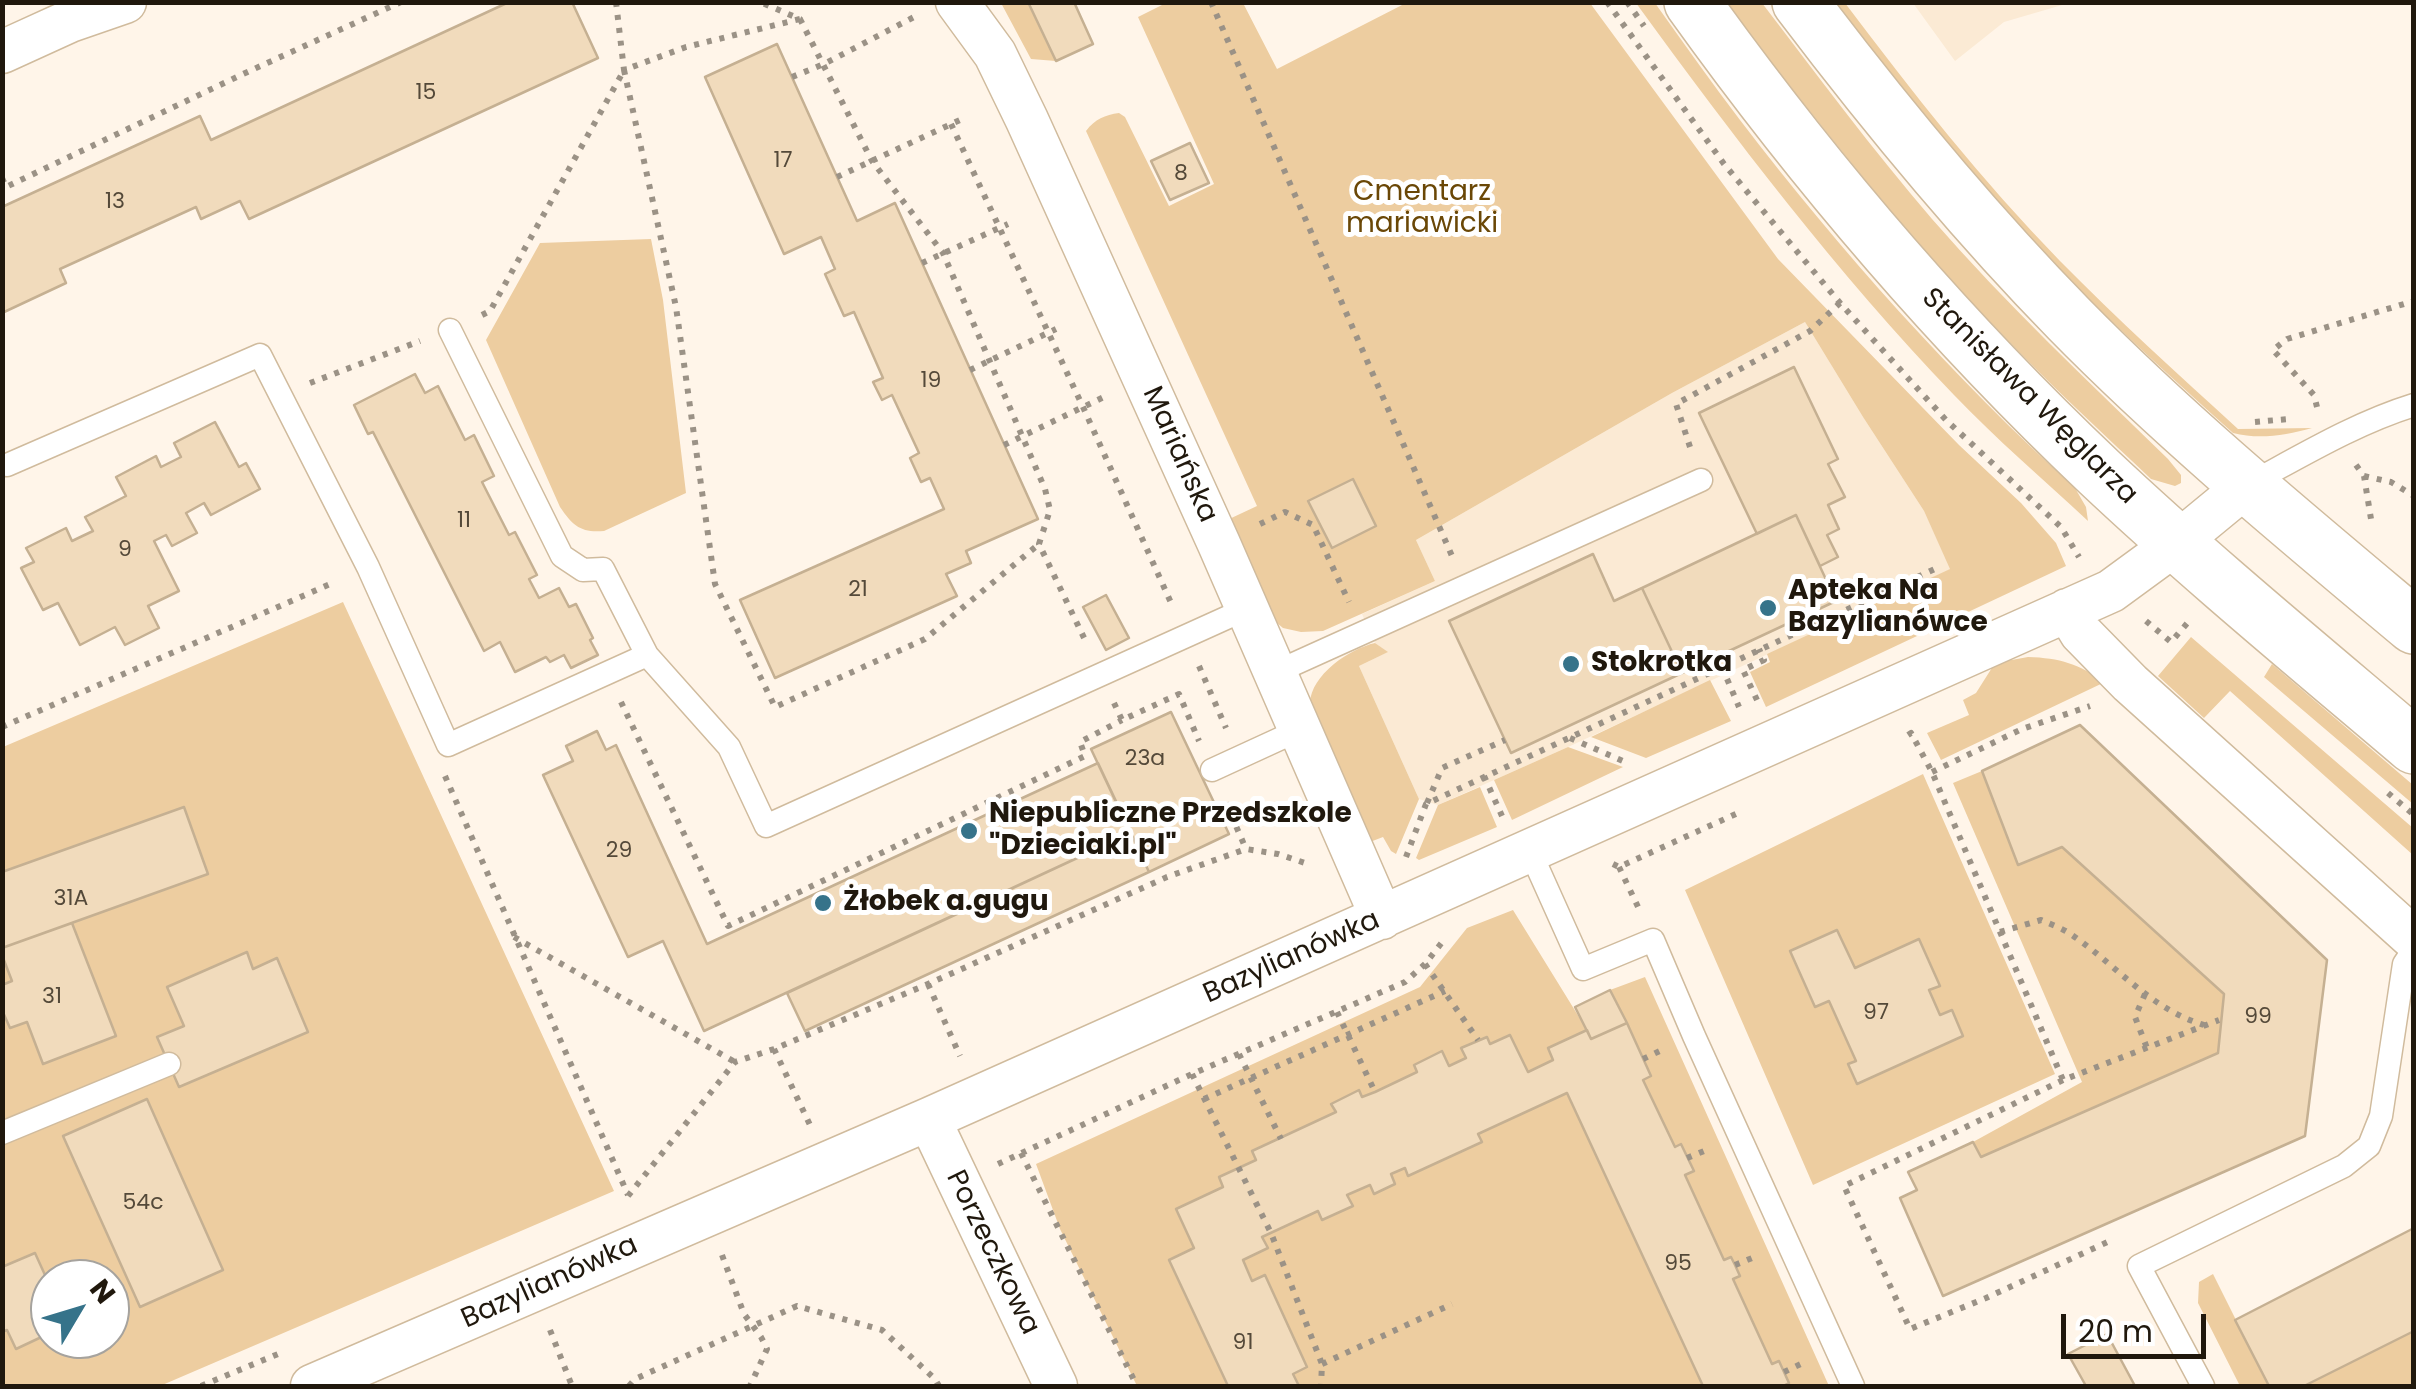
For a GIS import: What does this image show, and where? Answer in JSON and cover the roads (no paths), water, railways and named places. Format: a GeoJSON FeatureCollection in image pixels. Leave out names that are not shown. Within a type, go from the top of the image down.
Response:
{"type":"FeatureCollection","features":[{"type":"Feature","properties":{"kind":"street"},"geometry":{"type":"LineString","coordinates":[[2,52],[70,21],[125,2]]}},
{"type":"Feature","properties":{"kind":"street","name":"Stanisława Węglarza"},"geometry":{"type":"LineString","coordinates":[[1692,2],[1810,159],[1941,311],[2098,471],[2414,746]]}},
{"type":"Feature","properties":{"kind":"street"},"geometry":{"type":"LineString","coordinates":[[1800,2],[1904,136],[2024,272],[2123,372],[2246,486],[2414,626]]}},
{"type":"Feature","properties":{"kind":"street","name":"Mariańska"},"geometry":{"type":"LineString","coordinates":[[941,7],[995,54],[1144,378],[1382,918]]}},
{"type":"Feature","properties":{"kind":"street","name":"Bazylianówka"},"geometry":{"type":"LineString","coordinates":[[312,1386],[1528,855],[2069,591],[2111,591],[2246,486]]}},
{"type":"Feature","properties":{"kind":"street"},"geometry":{"type":"LineString","coordinates":[[2069,591],[2081,633],[2130,683],[2414,939]]}},
{"type":"Feature","properties":{"kind":"street","name":"Porzeczkowa"},"geometry":{"type":"LineString","coordinates":[[929,1119],[1056,1386]]}},
{"type":"Feature","properties":{"kind":"lane"},"geometry":{"type":"LineString","coordinates":[[450,330],[562,556],[583,570],[603,569],[647,655],[729,747],[766,826],[1246,609]]}},
{"type":"Feature","properties":{"kind":"lane"},"geometry":{"type":"LineString","coordinates":[[8,465],[260,355],[368,567],[448,745],[647,655]]}},
{"type":"Feature","properties":{"kind":"lane"},"geometry":{"type":"LineString","coordinates":[[2246,486],[2336,438],[2414,405]]}},
{"type":"Feature","properties":{"kind":"lane"},"geometry":{"type":"LineString","coordinates":[[1274,673],[1701,480]]}},
{"type":"Feature","properties":{"kind":"lane"},"geometry":{"type":"LineString","coordinates":[[1212,770],[1298,730]]}},
{"type":"Feature","properties":{"kind":"lane"},"geometry":{"type":"LineString","coordinates":[[1528,855],[1583,969],[1653,940],[1853,1386]]}},
{"type":"Feature","properties":{"kind":"lane"},"geometry":{"type":"LineString","coordinates":[[2203,1386],[2139,1266],[2344,1166],[2369,1146],[2381,1116],[2404,964],[2414,949]]}},
{"type":"Feature","properties":{"kind":"lane"},"geometry":{"type":"LineString","coordinates":[[2,1133],[169,1064]]}},
{"type":"Feature","properties":{"kind":"place","name":"Apteka Na Bazylianówce"},"geometry":{"type":"Point","coordinates":[1768,608]}},
{"type":"Feature","properties":{"kind":"place","name":"Stokrotka"},"geometry":{"type":"Point","coordinates":[1571,664]}},
{"type":"Feature","properties":{"kind":"place","name":"Niepubliczne Przedszkole \"Dzieciaki.pl\""},"geometry":{"type":"Point","coordinates":[969,831]}},
{"type":"Feature","properties":{"kind":"place","name":"Żłobek a.gugu"},"geometry":{"type":"Point","coordinates":[823,903]}},
{"type":"Feature","properties":{"kind":"park label","name":"Cmentarz mariawicki"},"geometry":{"type":"Point","coordinates":[1422,209]}}]}
